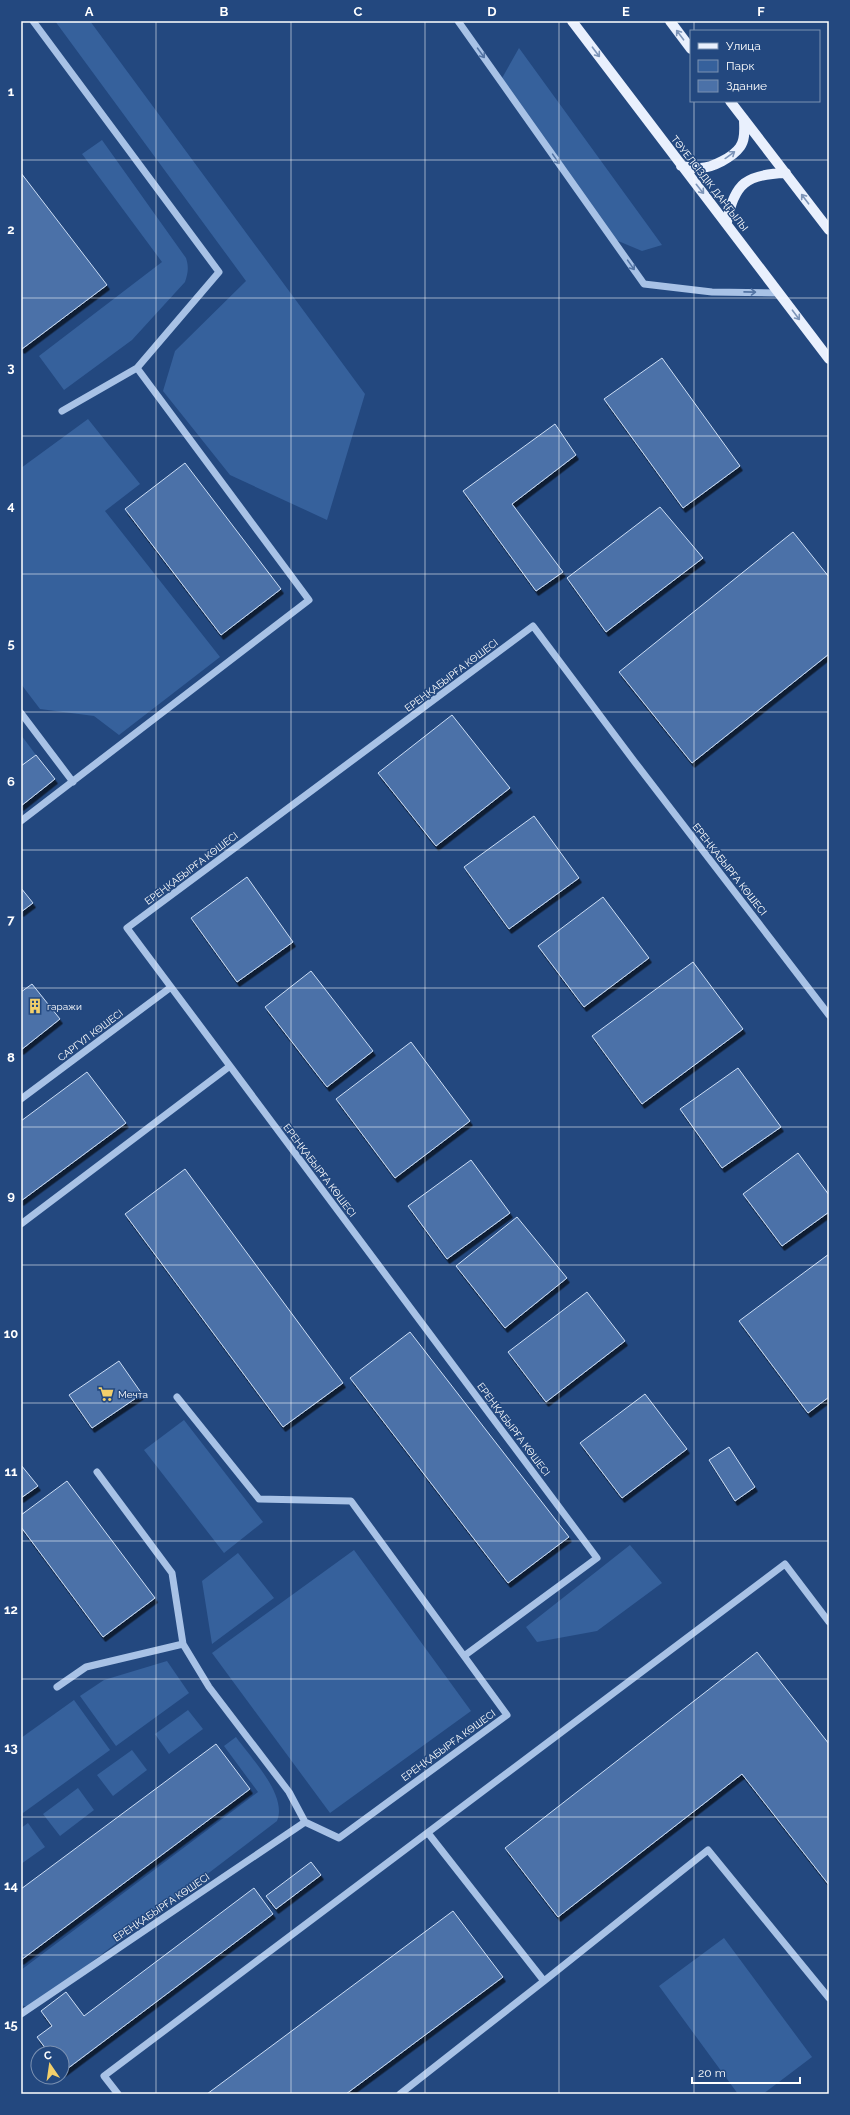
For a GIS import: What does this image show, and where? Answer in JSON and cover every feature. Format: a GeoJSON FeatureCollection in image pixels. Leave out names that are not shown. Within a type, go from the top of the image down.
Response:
{"type":"FeatureCollection","features":[{"type":"Feature","properties":{"kind":"main road","name":"ТӘУЕЛСІЗДІК ДАҢҒЫЛЫ"},"geometry":{"type":"LineString","coordinates":[[572,21],[681,166],[727,222],[829,359]]}},
{"type":"Feature","properties":{"kind":"main road"},"geometry":{"type":"LineString","coordinates":[[670,21],[690,48]]}},
{"type":"Feature","properties":{"kind":"main road"},"geometry":{"type":"LineString","coordinates":[[731,102],[829,230]]}},
{"type":"Feature","properties":{"kind":"main road"},"geometry":{"type":"LineString","coordinates":[[681,166],[700,168],[716,164],[730,156],[740,147],[745,134],[744,119]]}},
{"type":"Feature","properties":{"kind":"main road"},"geometry":{"type":"LineString","coordinates":[[727,222],[730,202],[737,190],[750,179],[767,174],[786,173]]}},
{"type":"Feature","properties":{"kind":"street"},"geometry":{"type":"LineString","coordinates":[[33,21],[219,272],[137,368],[62,411]]}},
{"type":"Feature","properties":{"kind":"street"},"geometry":{"type":"LineString","coordinates":[[458,21],[644,284],[712,292],[779,292]]}},
{"type":"Feature","properties":{"kind":"street"},"geometry":{"type":"LineString","coordinates":[[21,820],[73,782],[309,600],[137,368]]}},
{"type":"Feature","properties":{"kind":"street","name":"ЕРЕҢҚАБЫРҒА КӨШЕСІ"},"geometry":{"type":"LineString","coordinates":[[21,2014],[305,1822],[339,1838],[507,1714],[464,1656],[597,1558],[127,928],[533,626],[634,761],[829,1014]]}},
{"type":"Feature","properties":{"kind":"street"},"geometry":{"type":"LineString","coordinates":[[21,713],[73,782]]}},
{"type":"Feature","properties":{"kind":"street","name":"САРГҮЛ КӨШЕСІ"},"geometry":{"type":"LineString","coordinates":[[21,1099],[172,987]]}},
{"type":"Feature","properties":{"kind":"street"},"geometry":{"type":"LineString","coordinates":[[21,1224],[230,1066]]}},
{"type":"Feature","properties":{"kind":"street"},"geometry":{"type":"LineString","coordinates":[[177,1397],[259,1500],[351,1501],[464,1656]]}},
{"type":"Feature","properties":{"kind":"street"},"geometry":{"type":"LineString","coordinates":[[97,1472],[172,1572],[183,1644],[209,1687],[289,1792],[305,1822]]}},
{"type":"Feature","properties":{"kind":"street"},"geometry":{"type":"LineString","coordinates":[[118,2094],[104,2076],[785,1564],[829,1622]]}},
{"type":"Feature","properties":{"kind":"street"},"geometry":{"type":"LineString","coordinates":[[57,1687],[86,1667],[183,1644]]}},
{"type":"Feature","properties":{"kind":"street"},"geometry":{"type":"LineString","coordinates":[[428,1833],[544,1981]]}},
{"type":"Feature","properties":{"kind":"street"},"geometry":{"type":"LineString","coordinates":[[400,2094],[708,1850],[829,1998]]}},
{"type":"Feature","properties":{"kind":"green space"},"geometry":{"type":"Polygon","coordinates":[[[55,21],[90,21],[365,394],[327,520],[230,475],[163,391],[175,351],[246,281],[55,21]]]}},
{"type":"Feature","properties":{"kind":"green space"},"geometry":{"type":"Polygon","coordinates":[[[519,48],[662,245],[642,251],[611,238],[501,80],[519,48]]]}},
{"type":"Feature","properties":{"kind":"green space"},"geometry":{"type":"Polygon","coordinates":[[[102,140],[186,258],[188,264],[187,273],[185,282],[132,340],[64,390],[39,356],[162,262],[82,154],[102,140]]]}},
{"type":"Feature","properties":{"kind":"green space"},"geometry":{"type":"Polygon","coordinates":[[[88,419],[140,484],[105,511],[220,657],[119,735],[94,716],[40,709],[21,684],[21,468],[88,419]]]}},
{"type":"Feature","properties":{"kind":"green space"},"geometry":{"type":"Polygon","coordinates":[[[21,735],[36,755],[21,766],[21,735]]]}},
{"type":"Feature","properties":{"kind":"green space"},"geometry":{"type":"Polygon","coordinates":[[[184,1420],[263,1522],[224,1553],[144,1450],[184,1420]]]}},
{"type":"Feature","properties":{"kind":"green space"},"geometry":{"type":"Polygon","coordinates":[[[630,1545],[662,1583],[597,1631],[537,1642],[526,1627],[630,1545]]]}},
{"type":"Feature","properties":{"kind":"green space"},"geometry":{"type":"Polygon","coordinates":[[[354,1550],[471,1711],[330,1813],[212,1653],[354,1550]]]}},
{"type":"Feature","properties":{"kind":"green space"},"geometry":{"type":"Polygon","coordinates":[[[238,1553],[274,1598],[212,1644],[202,1581],[238,1553]]]}},
{"type":"Feature","properties":{"kind":"green space"},"geometry":{"type":"Polygon","coordinates":[[[167,1661],[189,1693],[116,1746],[80,1696],[104,1680],[167,1661]]]}},
{"type":"Feature","properties":{"kind":"green space"},"geometry":{"type":"Polygon","coordinates":[[[74,1700],[110,1750],[23,1813],[21,1811],[21,1738],[74,1700]]]}},
{"type":"Feature","properties":{"kind":"green space"},"geometry":{"type":"Polygon","coordinates":[[[188,1710],[203,1729],[169,1754],[155,1734],[188,1710]]]}},
{"type":"Feature","properties":{"kind":"green space"},"geometry":{"type":"Polygon","coordinates":[[[236,1737],[273,1788],[279,1811],[277,1821],[31,2008],[21,2005],[21,1970],[258,1792],[224,1746],[236,1737]]]}},
{"type":"Feature","properties":{"kind":"green space"},"geometry":{"type":"Polygon","coordinates":[[[132,1750],[147,1770],[113,1796],[97,1775],[132,1750]]]}},
{"type":"Feature","properties":{"kind":"green space"},"geometry":{"type":"Polygon","coordinates":[[[78,1788],[94,1810],[60,1836],[43,1814],[78,1788]]]}},
{"type":"Feature","properties":{"kind":"green space"},"geometry":{"type":"Polygon","coordinates":[[[28,1823],[45,1847],[21,1864],[21,1828],[28,1823]]]}},
{"type":"Feature","properties":{"kind":"green space"},"geometry":{"type":"Polygon","coordinates":[[[724,1938],[812,2057],[763,2094],[738,2094],[659,1986],[724,1938]]]}},
{"type":"Feature","properties":{"kind":"building"},"geometry":{"type":"Polygon","coordinates":[[[21,173],[107,285],[22,349],[21,348],[21,173]]]}},
{"type":"Feature","properties":{"kind":"building"},"geometry":{"type":"Polygon","coordinates":[[[662,358],[740,466],[683,508],[604,399],[662,358]]]}},
{"type":"Feature","properties":{"kind":"building"},"geometry":{"type":"Polygon","coordinates":[[[555,424],[576,455],[512,504],[563,572],[536,591],[463,491],[555,424]]]}},
{"type":"Feature","properties":{"kind":"building"},"geometry":{"type":"Polygon","coordinates":[[[185,463],[281,589],[221,635],[125,509],[185,463]]]}},
{"type":"Feature","properties":{"kind":"building"},"geometry":{"type":"Polygon","coordinates":[[[660,507],[703,558],[606,632],[567,578],[660,507]]]}},
{"type":"Feature","properties":{"kind":"building"},"geometry":{"type":"Polygon","coordinates":[[[793,532],[829,577],[829,654],[692,763],[619,672],[793,532]]]}},
{"type":"Feature","properties":{"kind":"building"},"geometry":{"type":"Polygon","coordinates":[[[452,715],[510,788],[436,846],[378,773],[452,715]]]}},
{"type":"Feature","properties":{"kind":"building"},"geometry":{"type":"Polygon","coordinates":[[[36,755],[55,779],[21,806],[21,766],[36,755]]]}},
{"type":"Feature","properties":{"kind":"building"},"geometry":{"type":"Polygon","coordinates":[[[534,816],[579,878],[509,929],[464,867],[534,816]]]}},
{"type":"Feature","properties":{"kind":"building"},"geometry":{"type":"Polygon","coordinates":[[[247,877],[293,942],[237,982],[191,918],[247,877]]]}},
{"type":"Feature","properties":{"kind":"building"},"geometry":{"type":"Polygon","coordinates":[[[21,888],[33,903],[21,912],[21,888]]]}},
{"type":"Feature","properties":{"kind":"building"},"geometry":{"type":"Polygon","coordinates":[[[603,897],[649,958],[584,1007],[538,946],[603,897]]]}},
{"type":"Feature","properties":{"kind":"building"},"geometry":{"type":"Polygon","coordinates":[[[693,962],[743,1029],[642,1104],[592,1036],[693,962]]]}},
{"type":"Feature","properties":{"kind":"building"},"geometry":{"type":"Polygon","coordinates":[[[311,971],[373,1051],[327,1087],[265,1007],[311,971]]]}},
{"type":"Feature","properties":{"kind":"building","name":"гаражи"},"geometry":{"type":"Polygon","coordinates":[[[32,984],[60,1019],[21,1050],[21,992],[32,984]]]}},
{"type":"Feature","properties":{"kind":"building"},"geometry":{"type":"Polygon","coordinates":[[[411,1042],[470,1121],[395,1178],[336,1099],[411,1042]]]}},
{"type":"Feature","properties":{"kind":"building"},"geometry":{"type":"Polygon","coordinates":[[[738,1068],[781,1127],[722,1168],[680,1109],[738,1068]]]}},
{"type":"Feature","properties":{"kind":"building"},"geometry":{"type":"Polygon","coordinates":[[[87,1072],[126,1123],[21,1201],[21,1121],[87,1072]]]}},
{"type":"Feature","properties":{"kind":"building"},"geometry":{"type":"Polygon","coordinates":[[[798,1153],[829,1195],[829,1212],[782,1246],[743,1194],[798,1153]]]}},
{"type":"Feature","properties":{"kind":"building"},"geometry":{"type":"Polygon","coordinates":[[[471,1160],[510,1213],[447,1259],[408,1206],[471,1160]]]}},
{"type":"Feature","properties":{"kind":"building"},"geometry":{"type":"Polygon","coordinates":[[[185,1169],[343,1383],[283,1427],[125,1214],[185,1169]]]}},
{"type":"Feature","properties":{"kind":"building"},"geometry":{"type":"Polygon","coordinates":[[[517,1217],[567,1278],[505,1328],[456,1266],[517,1217]]]}},
{"type":"Feature","properties":{"kind":"building"},"geometry":{"type":"Polygon","coordinates":[[[829,1254],[829,1397],[808,1413],[739,1321],[829,1254]]]}},
{"type":"Feature","properties":{"kind":"building"},"geometry":{"type":"Polygon","coordinates":[[[587,1292],[625,1341],[546,1402],[508,1352],[587,1292]]]}},
{"type":"Feature","properties":{"kind":"building"},"geometry":{"type":"Polygon","coordinates":[[[410,1332],[569,1537],[508,1583],[350,1378],[410,1332]]]}},
{"type":"Feature","properties":{"kind":"building","name":"Мечта"},"geometry":{"type":"Polygon","coordinates":[[[119,1361],[142,1394],[92,1428],[69,1395],[119,1361]]]}},
{"type":"Feature","properties":{"kind":"building"},"geometry":{"type":"Polygon","coordinates":[[[645,1394],[687,1449],[622,1498],[580,1443],[645,1394]]]}},
{"type":"Feature","properties":{"kind":"building"},"geometry":{"type":"Polygon","coordinates":[[[729,1447],[755,1487],[735,1501],[709,1460],[729,1447]]]}},
{"type":"Feature","properties":{"kind":"building"},"geometry":{"type":"Polygon","coordinates":[[[21,1465],[38,1486],[21,1498],[21,1465]]]}},
{"type":"Feature","properties":{"kind":"building"},"geometry":{"type":"Polygon","coordinates":[[[67,1481],[155,1598],[103,1637],[21,1527],[21,1515],[67,1481]]]}},
{"type":"Feature","properties":{"kind":"building"},"geometry":{"type":"Polygon","coordinates":[[[757,1652],[829,1744],[829,1885],[742,1774],[558,1917],[505,1848],[757,1652]]]}},
{"type":"Feature","properties":{"kind":"building"},"geometry":{"type":"Polygon","coordinates":[[[216,1744],[250,1789],[21,1960],[21,1889],[216,1744]]]}},
{"type":"Feature","properties":{"kind":"building"},"geometry":{"type":"Polygon","coordinates":[[[311,1862],[321,1875],[276,1909],[266,1896],[311,1862]]]}},
{"type":"Feature","properties":{"kind":"building"},"geometry":{"type":"Polygon","coordinates":[[[254,1888],[273,1914],[70,2067],[70,2045],[43,2045],[37,2037],[52,2026],[41,2011],[66,1992],[84,2016],[254,1888]]]}},
{"type":"Feature","properties":{"kind":"building"},"geometry":{"type":"Polygon","coordinates":[[[453,1911],[503,1977],[346,2094],[207,2094],[453,1911]]]}},
{"type":"Feature","properties":{"kind":"place","name":"гаражи"},"geometry":{"type":"Point","coordinates":[35,1006]}},
{"type":"Feature","properties":{"kind":"place","name":"Мечта"},"geometry":{"type":"Point","coordinates":[106,1394]}}]}
